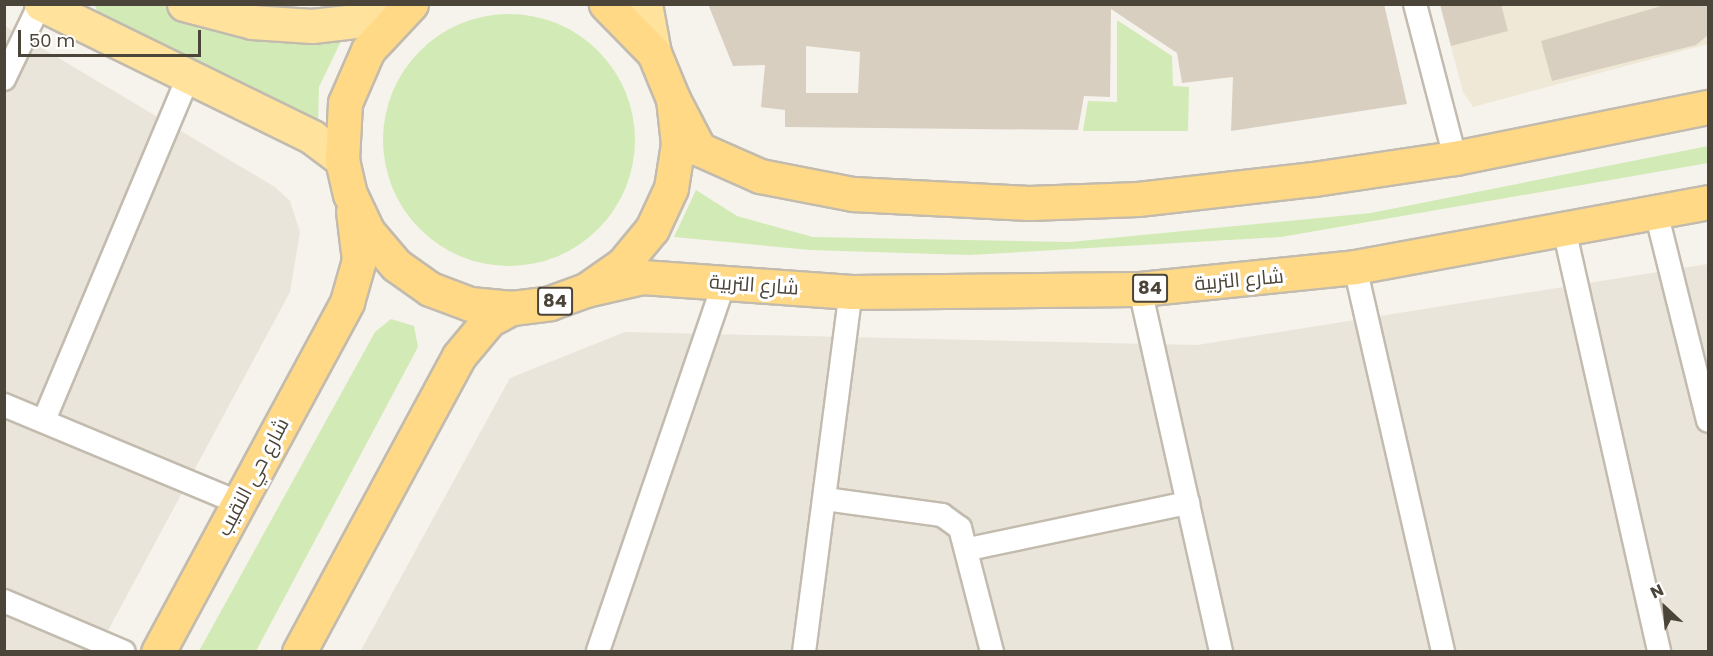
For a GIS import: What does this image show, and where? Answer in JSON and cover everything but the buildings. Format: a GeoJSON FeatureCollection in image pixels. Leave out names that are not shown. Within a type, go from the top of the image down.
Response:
{"type":"FeatureCollection","features":[{"type":"Feature","properties":{"kind":"highway","name":"84"},"geometry":{"type":"LineString","coordinates":[[606,4],[654,53],[673,99],[699,149],[730,167],[797,186],[924,200],[1138,199],[1455,158],[1708,107]]}},
{"type":"Feature","properties":{"kind":"highway","name":"84"},"geometry":{"type":"LineString","coordinates":[[409,6],[379,35],[354,76],[345,103],[342,160],[350,194],[368,232],[396,265],[430,289],[470,304],[512,308],[550,303],[586,290],[623,264],[661,208],[678,144],[673,99]]}},
{"type":"Feature","properties":{"kind":"highway","name":"شارع حي النقيب"},"geometry":{"type":"LineString","coordinates":[[158,651],[348,302],[358,260],[350,194]]}},
{"type":"Feature","properties":{"kind":"highway","name":"شارع التربية"},"geometry":{"type":"LineString","coordinates":[[586,290],[642,277],[851,292],[1140,289],[1355,267],[1708,202]]}},
{"type":"Feature","properties":{"kind":"highway","name":"84"},"geometry":{"type":"LineString","coordinates":[[299,651],[459,356],[489,320],[512,308]]}},
{"type":"Feature","properties":{"kind":"main road"},"geometry":{"type":"LineString","coordinates":[[40,4],[84,16],[188,80],[312,137],[342,160]]}},
{"type":"Feature","properties":{"kind":"main road"},"geometry":{"type":"LineString","coordinates":[[184,4],[252,22],[312,26],[364,20],[409,6]]}},
{"type":"Feature","properties":{"kind":"main road"},"geometry":{"type":"LineString","coordinates":[[645,4],[654,53]]}},
{"type":"Feature","properties":{"kind":"street"},"geometry":{"type":"LineString","coordinates":[[4,80],[40,4]]}},
{"type":"Feature","properties":{"kind":"street"},"geometry":{"type":"LineString","coordinates":[[1415,4],[1455,158]]}},
{"type":"Feature","properties":{"kind":"street"},"geometry":{"type":"LineString","coordinates":[[44,420],[188,80]]}},
{"type":"Feature","properties":{"kind":"street"},"geometry":{"type":"LineString","coordinates":[[1656,212],[1708,421]]}},
{"type":"Feature","properties":{"kind":"street"},"geometry":{"type":"LineString","coordinates":[[1564,229],[1659,651]]}},
{"type":"Feature","properties":{"kind":"street"},"geometry":{"type":"LineString","coordinates":[[1355,267],[1443,651]]}},
{"type":"Feature","properties":{"kind":"street"},"geometry":{"type":"LineString","coordinates":[[598,651],[724,283]]}},
{"type":"Feature","properties":{"kind":"street"},"geometry":{"type":"LineString","coordinates":[[1140,289],[1221,651]]}},
{"type":"Feature","properties":{"kind":"street"},"geometry":{"type":"LineString","coordinates":[[804,651],[851,292]]}},
{"type":"Feature","properties":{"kind":"street"},"geometry":{"type":"LineString","coordinates":[[4,405],[239,503]]}},
{"type":"Feature","properties":{"kind":"street"},"geometry":{"type":"LineString","coordinates":[[825,499],[942,516],[960,528],[969,549],[992,651]]}},
{"type":"Feature","properties":{"kind":"street"},"geometry":{"type":"LineString","coordinates":[[969,549],[1188,503]]}},
{"type":"Feature","properties":{"kind":"street"},"geometry":{"type":"LineString","coordinates":[[4,601],[124,651]]}},
{"type":"Feature","properties":{"kind":"shaded area"},"geometry":{"type":"Polygon","coordinates":[[[1440,5],[1708,5],[1708,44],[1473,107],[1463,92],[1440,5]]]}},
{"type":"Feature","properties":{"kind":"shaded area"},"geometry":{"type":"Polygon","coordinates":[[[5,26],[275,187],[290,201],[300,232],[290,292],[97,651],[5,652],[5,26]]]}},
{"type":"Feature","properties":{"kind":"shaded area"},"geometry":{"type":"Polygon","coordinates":[[[1708,264],[1708,651],[360,652],[510,378],[625,332],[1197,345],[1708,264]]]}},
{"type":"Feature","properties":{"kind":"green space"},"geometry":{"type":"Polygon","coordinates":[[[94,4],[158,5],[342,39],[319,87],[318,122],[101,18],[94,4]]]}},
{"type":"Feature","properties":{"kind":"green space"},"geometry":{"type":"Polygon","coordinates":[[[509,14],[546,19],[579,35],[598,51],[614,70],[630,103],[635,140],[630,177],[614,210],[598,229],[579,245],[546,261],[509,266],[472,261],[439,245],[420,229],[404,210],[388,177],[383,140],[388,103],[404,70],[420,51],[439,35],[472,19],[509,14]]]}},
{"type":"Feature","properties":{"kind":"green space"},"geometry":{"type":"Polygon","coordinates":[[[1117,20],[1172,56],[1173,86],[1189,87],[1188,131],[1083,131],[1088,101],[1117,102],[1117,20]]]}},
{"type":"Feature","properties":{"kind":"green space"},"geometry":{"type":"Polygon","coordinates":[[[1708,146],[1708,163],[1281,237],[969,255],[810,250],[674,237],[696,190],[737,216],[813,237],[1070,242],[1371,213],[1708,146]]]}},
{"type":"Feature","properties":{"kind":"green space"},"geometry":{"type":"Polygon","coordinates":[[[391,319],[414,326],[418,347],[256,651],[199,651],[375,332],[391,319]]]}}]}
